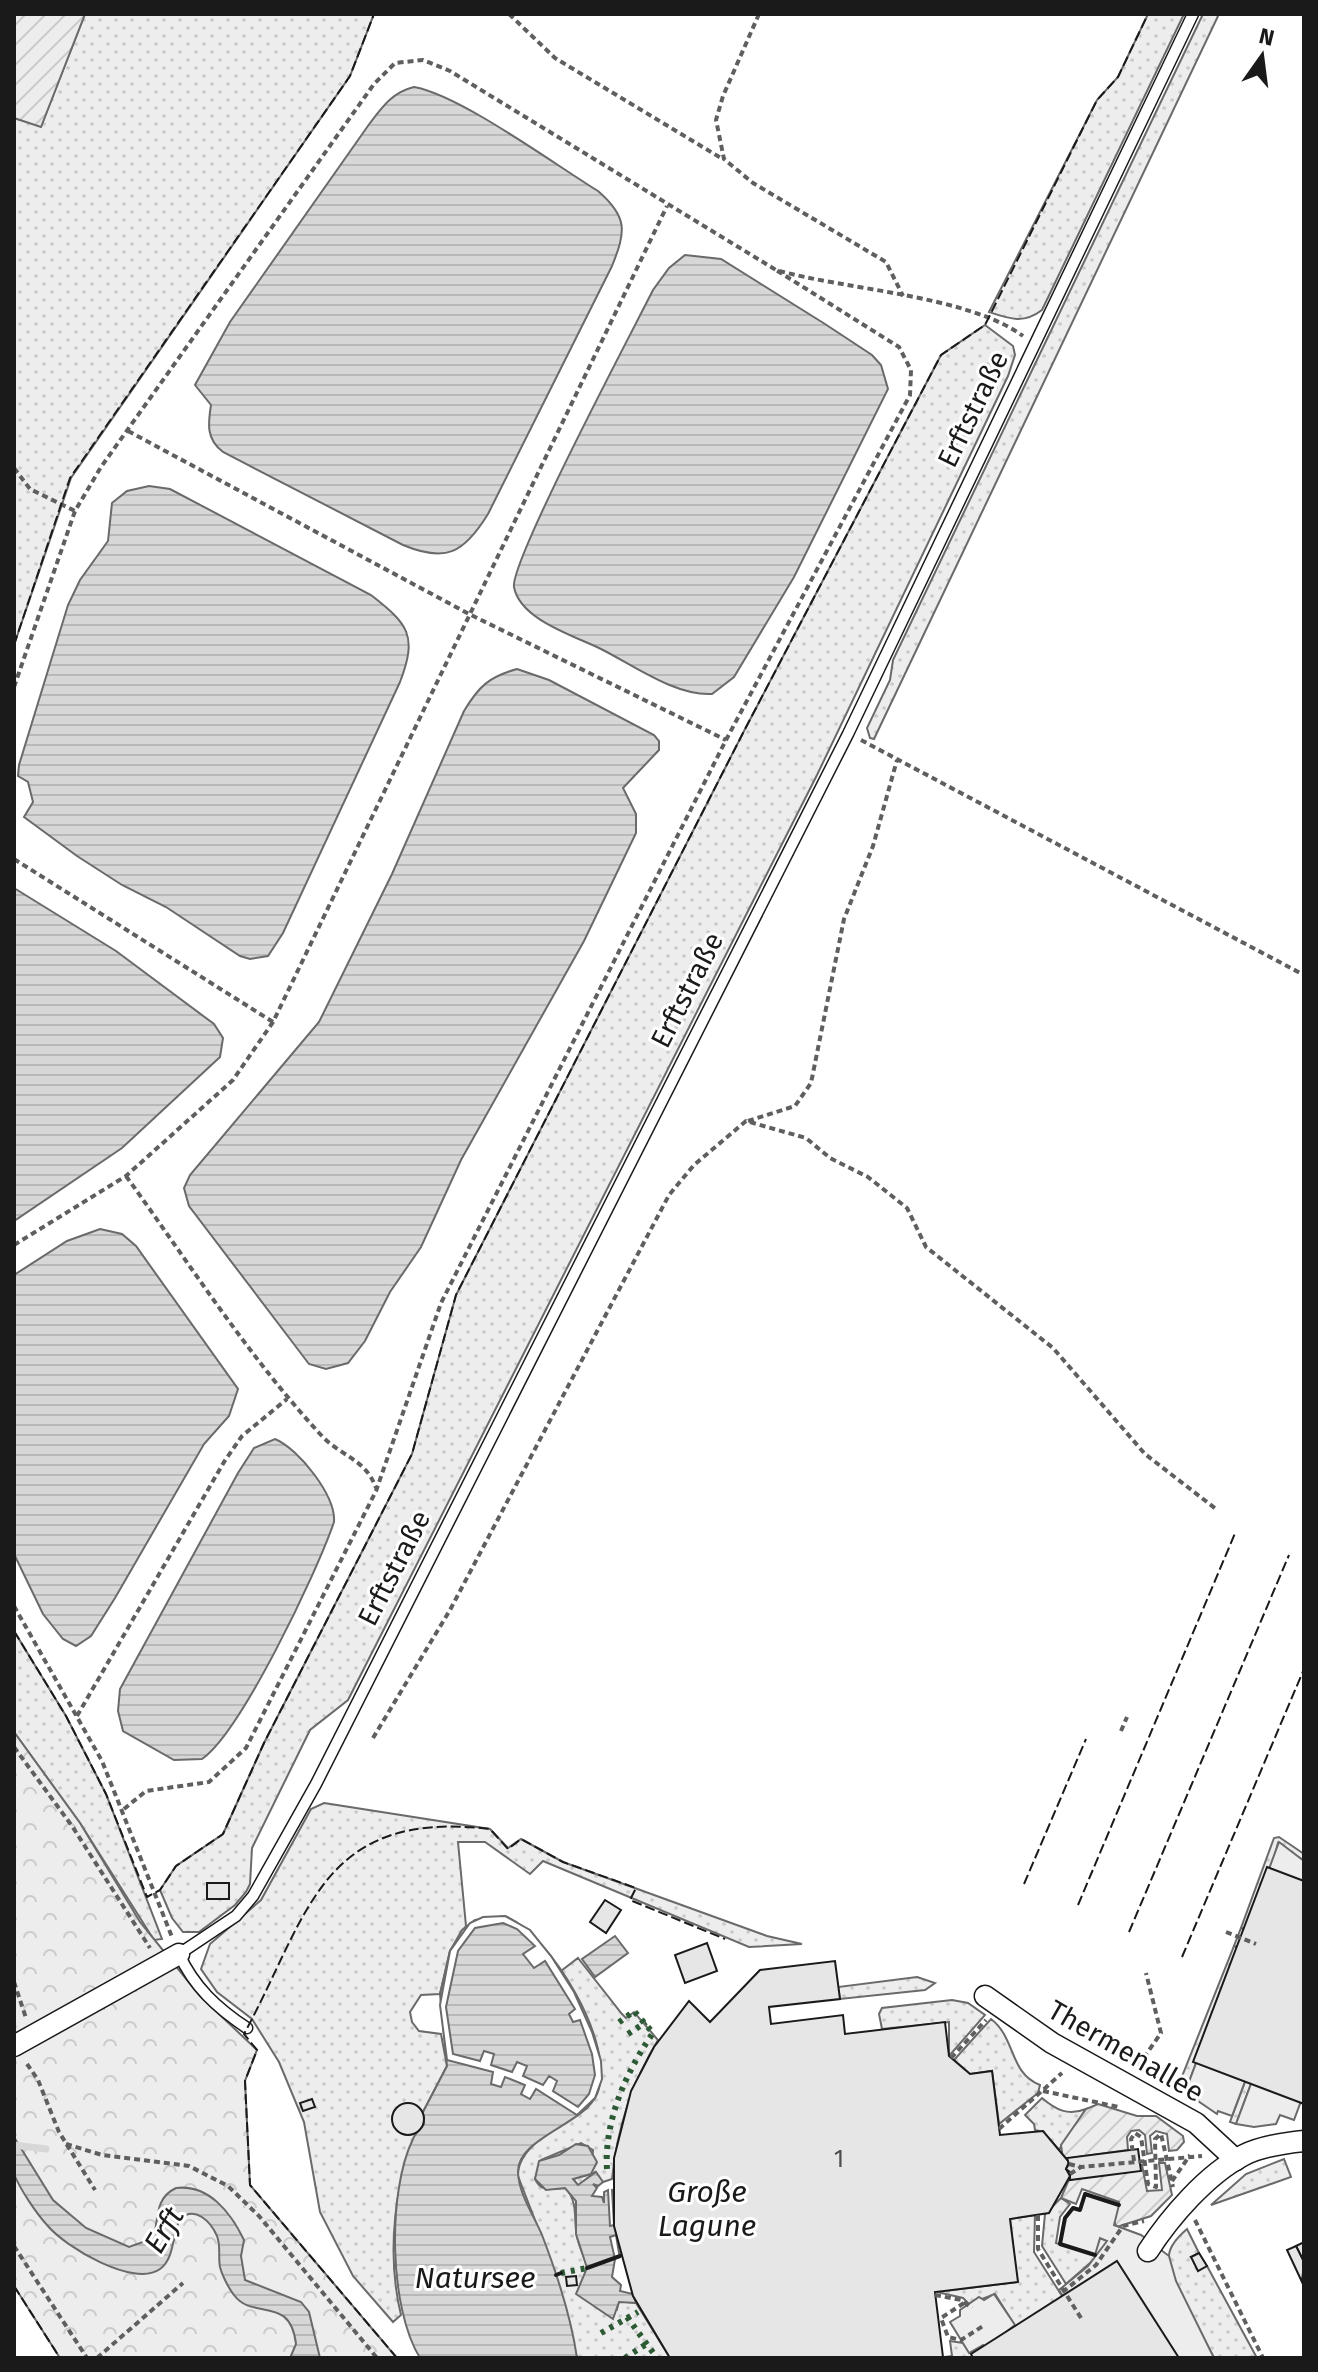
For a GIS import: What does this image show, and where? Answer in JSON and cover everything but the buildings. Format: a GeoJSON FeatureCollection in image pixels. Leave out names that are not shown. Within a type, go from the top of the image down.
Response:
{"type":"FeatureCollection","features":[{"type":"Feature","properties":{"kind":"street","name":"Erftstraße"},"geometry":{"type":"LineString","coordinates":[[14,2046],[170,1958]]}},
{"type":"Feature","properties":{"kind":"street","name":"Thermenallee"},"geometry":{"type":"LineString","coordinates":[[992,2001],[1052,2043],[1196,2123],[1236,2160]]}},
{"type":"Feature","properties":{"kind":"street"},"geometry":{"type":"LineString","coordinates":[[1148,2251],[1185,2207],[1236,2160],[1261,2148],[1304,2141]]}},
{"type":"Feature","properties":{"kind":"lane","name":"Erftstraße"},"geometry":{"type":"LineString","coordinates":[[170,1958],[236,1916],[272,1867],[848,734],[1193,14]]}},
{"type":"Feature","properties":{"kind":"lane"},"geometry":{"type":"LineString","coordinates":[[170,1958],[188,1974],[203,1994],[247,2028]]}},
{"type":"Feature","properties":{"kind":"path"},"geometry":{"type":"LineString","coordinates":[[509,14],[555,58],[724,159],[753,183],[886,262],[903,296]]}},
{"type":"Feature","properties":{"kind":"path"},"geometry":{"type":"LineString","coordinates":[[724,159],[716,120],[723,96],[759,14]]}},
{"type":"Feature","properties":{"kind":"path"},"geometry":{"type":"LineString","coordinates":[[14,687],[75,511],[128,431],[374,84],[395,63],[423,60],[450,71],[776,270],[899,347],[913,381],[902,415],[726,740],[441,1303],[376,1491],[246,1748],[209,1782],[146,1791],[124,1809]]}},
{"type":"Feature","properties":{"kind":"path"},"geometry":{"type":"LineString","coordinates":[[14,1245],[126,1176],[233,1080],[273,1022],[667,206]]}},
{"type":"Feature","properties":{"kind":"path"},"geometry":{"type":"LineString","coordinates":[[776,270],[826,284],[947,305],[987,318],[1035,345]]}},
{"type":"Feature","properties":{"kind":"path"},"geometry":{"type":"LineString","coordinates":[[128,431],[469,614],[726,740]]}},
{"type":"Feature","properties":{"kind":"path"},"geometry":{"type":"LineString","coordinates":[[14,468],[30,489],[75,511]]}},
{"type":"Feature","properties":{"kind":"path"},"geometry":{"type":"LineString","coordinates":[[848,734],[1304,975]]}},
{"type":"Feature","properties":{"kind":"path"},"geometry":{"type":"LineString","coordinates":[[373,1738],[480,1554],[669,1195],[694,1165],[746,1121],[795,1106],[811,1083],[844,919],[873,846],[897,760]]}},
{"type":"Feature","properties":{"kind":"path"},"geometry":{"type":"LineString","coordinates":[[14,859],[273,1022]]}},
{"type":"Feature","properties":{"kind":"path"},"geometry":{"type":"LineString","coordinates":[[746,1121],[806,1138],[830,1158],[868,1177],[907,1208],[926,1247],[1053,1348],[1145,1454],[1216,1509]]}},
{"type":"Feature","properties":{"kind":"path"},"geometry":{"type":"LineString","coordinates":[[126,1176],[287,1399],[325,1439],[371,1474],[376,1491]]}},
{"type":"Feature","properties":{"kind":"path"},"geometry":{"type":"LineString","coordinates":[[77,1716],[224,1462],[242,1436],[287,1399]]}},
{"type":"Feature","properties":{"kind":"path"},"geometry":{"type":"LineString","coordinates":[[14,1606],[77,1716],[124,1809],[170,1958]]}},
{"type":"Feature","properties":{"kind":"path"},"geometry":{"type":"LineString","coordinates":[[1121,1731],[1127,1717]]}},
{"type":"Feature","properties":{"kind":"path"},"geometry":{"type":"LineString","coordinates":[[14,1747],[170,1958]]}},
{"type":"Feature","properties":{"kind":"path"},"geometry":{"type":"LineString","coordinates":[[1226,1932],[1256,1944]]}},
{"type":"Feature","properties":{"kind":"path"},"geometry":{"type":"LineString","coordinates":[[1126,2085],[1161,2033],[1146,1973]]}},
{"type":"Feature","properties":{"kind":"path"},"geometry":{"type":"LineString","coordinates":[[14,1982],[33,2035]]}},
{"type":"Feature","properties":{"kind":"path"},"geometry":{"type":"LineString","coordinates":[[951,2058],[992,2001]]}},
{"type":"Feature","properties":{"kind":"path"},"geometry":{"type":"LineString","coordinates":[[14,2046],[38,2080],[66,2144],[95,2190]]}},
{"type":"Feature","properties":{"kind":"path"},"geometry":{"type":"LineString","coordinates":[[999,2129],[1043,2091],[1099,2100],[1123,2108]]}},
{"type":"Feature","properties":{"kind":"path"},"geometry":{"type":"LineString","coordinates":[[1134,2161],[1131,2139],[1135,2133],[1141,2137],[1148,2184],[1154,2188],[1158,2183],[1155,2139],[1159,2134],[1165,2139],[1174,2192],[1198,2223],[1263,2358]]}},
{"type":"Feature","properties":{"kind":"path"},"geometry":{"type":"LineString","coordinates":[[66,2144],[102,2155],[176,2163],[200,2170],[221,2182],[259,2216],[377,2358]]}},
{"type":"Feature","properties":{"kind":"path"},"geometry":{"type":"LineString","coordinates":[[1198,2146],[1201,2163]]}},
{"type":"Feature","properties":{"kind":"path"},"geometry":{"type":"LineString","coordinates":[[1172,2181],[1190,2155]]}},
{"type":"Feature","properties":{"kind":"path"},"geometry":{"type":"LineString","coordinates":[[1069,2164],[1081,2167],[1182,2156]]}},
{"type":"Feature","properties":{"kind":"path"},"geometry":{"type":"LineString","coordinates":[[1070,2174],[1081,2167]]}},
{"type":"Feature","properties":{"kind":"path"},"geometry":{"type":"LineString","coordinates":[[1038,2215],[1038,2249],[1081,2318]]}},
{"type":"Feature","properties":{"kind":"path"},"geometry":{"type":"LineString","coordinates":[[1064,2291],[1096,2265],[1123,2226],[1152,2220]]}},
{"type":"Feature","properties":{"kind":"path"},"geometry":{"type":"LineString","coordinates":[[14,2246],[87,2358]]}},
{"type":"Feature","properties":{"kind":"path"},"geometry":{"type":"LineString","coordinates":[[97,2358],[183,2283]]}},
{"type":"Feature","properties":{"kind":"path"},"geometry":{"type":"LineString","coordinates":[[935,2295],[972,2308]]}},
{"type":"Feature","properties":{"kind":"path"},"geometry":{"type":"LineString","coordinates":[[964,2303],[941,2318],[948,2337],[961,2340],[983,2326]]}},
{"type":"Feature","properties":{"kind":"green space"},"geometry":{"type":"Polygon","coordinates":[[[14,14],[85,14],[41,127],[14,118],[14,14]]]}},
{"type":"Feature","properties":{"kind":"green space"},"geometry":{"type":"Polygon","coordinates":[[[85,14],[374,14],[350,76],[71,478],[14,645],[14,118],[41,126],[85,14]]]}},
{"type":"Feature","properties":{"kind":"green space"},"geometry":{"type":"Polygon","coordinates":[[[1148,14],[1184,14],[1042,310],[1017,319],[989,312],[1097,100],[1118,77],[1148,14]]]}},
{"type":"Feature","properties":{"kind":"green space"},"geometry":{"type":"Polygon","coordinates":[[[1203,14],[1219,14],[874,739],[870,738],[867,728],[890,680],[893,660],[1203,14]]]}},
{"type":"Feature","properties":{"kind":"green space"},"geometry":{"type":"Polygon","coordinates":[[[985,325],[1013,346],[1015,355],[1008,376],[817,775],[348,1700],[310,1730],[252,1848],[250,1884],[246,1892],[235,1905],[199,1932],[183,1932],[172,1918],[160,1890],[176,1866],[223,1834],[264,1743],[412,1454],[456,1295],[744,731],[941,355],[985,325]]]}},
{"type":"Feature","properties":{"kind":"green space"},"geometry":{"type":"Polygon","coordinates":[[[14,1631],[66,1716],[106,1794],[162,1939],[154,1940],[80,1823],[14,1732],[14,1631]]]}},
{"type":"Feature","properties":{"kind":"green space"},"geometry":{"type":"Polygon","coordinates":[[[14,1732],[80,1823],[140,1922],[200,1996],[257,2050],[245,2081],[250,2185],[397,2358],[60,2358],[14,2286],[14,1732]]]}},
{"type":"Feature","properties":{"kind":"green space"},"geometry":{"type":"Polygon","coordinates":[[[324,1803],[490,1829],[508,1848],[521,1839],[563,1862],[767,1936],[802,1944],[749,1947],[543,1861],[530,1874],[485,1842],[458,1842],[466,1926],[450,1951],[440,1994],[421,1995],[410,2012],[412,2022],[419,2031],[441,2034],[447,2066],[423,2112],[424,2124],[413,2144],[399,2192],[394,2268],[401,2315],[393,2322],[353,2276],[320,2212],[304,2122],[279,2062],[252,2019],[217,1992],[201,1969],[210,1944],[261,1900],[311,1809],[324,1803]]]}},
{"type":"Feature","properties":{"kind":"green space"},"geometry":{"type":"Polygon","coordinates":[[[1279,1837],[1304,1854],[1304,1861],[1278,1843],[1254,1933],[1241,1928],[1274,1838],[1279,1837]]]}},
{"type":"Feature","properties":{"kind":"green space"},"geometry":{"type":"Polygon","coordinates":[[[1234,1946],[1243,1949],[1237,1953],[1186,2090],[1179,2084],[1234,1946]]]}},
{"type":"Feature","properties":{"kind":"green space"},"geometry":{"type":"Polygon","coordinates":[[[578,1958],[622,2014],[626,2018],[634,2012],[658,2040],[640,2073],[627,2107],[612,2179],[603,2182],[595,2172],[578,2186],[573,2179],[591,2174],[593,2150],[581,2143],[541,2160],[535,2179],[541,2187],[566,2188],[574,2206],[580,2247],[593,2275],[617,2309],[619,2301],[636,2303],[670,2358],[577,2358],[555,2272],[518,2176],[525,2154],[534,2145],[587,2108],[598,2050],[579,2001],[561,1971],[578,1958]]]}},
{"type":"Feature","properties":{"kind":"green space"},"geometry":{"type":"Polygon","coordinates":[[[1286,1972],[1292,1974],[1236,2124],[1230,2122],[1286,1972]]]}},
{"type":"Feature","properties":{"kind":"green space"},"geometry":{"type":"Polygon","coordinates":[[[917,1977],[935,1983],[925,1990],[840,1999],[838,1987],[917,1977]]]}},
{"type":"Feature","properties":{"kind":"green space"},"geometry":{"type":"Polygon","coordinates":[[[952,2000],[968,2003],[985,2015],[949,2056],[949,2022],[882,2029],[879,2014],[882,2008],[952,2000]]]}},
{"type":"Feature","properties":{"kind":"green space"},"geometry":{"type":"Polygon","coordinates":[[[991,2019],[1005,2036],[1017,2064],[1040,2085],[1038,2093],[999,2124],[992,2071],[970,2074],[954,2060],[991,2019]]]}},
{"type":"Feature","properties":{"kind":"green space"},"geometry":{"type":"Polygon","coordinates":[[[1042,2098],[1062,2111],[1086,2109],[1059,2150],[1043,2132],[1035,2130],[1034,2124],[1025,2115],[1042,2098]]]}},
{"type":"Feature","properties":{"kind":"green space"},"geometry":{"type":"Polygon","coordinates":[[[1098,2104],[1137,2116],[1156,2116],[1183,2136],[1184,2142],[1177,2150],[1169,2151],[1167,2134],[1156,2131],[1150,2136],[1152,2153],[1147,2154],[1145,2135],[1139,2130],[1131,2131],[1127,2137],[1128,2150],[1063,2159],[1061,2145],[1086,2109],[1098,2104]]]}},
{"type":"Feature","properties":{"kind":"green space"},"geometry":{"type":"Polygon","coordinates":[[[1284,2159],[1291,2177],[1211,2205],[1246,2174],[1284,2159]]]}},
{"type":"Feature","properties":{"kind":"green space"},"geometry":{"type":"Polygon","coordinates":[[[1159,2163],[1165,2163],[1172,2195],[1151,2216],[1117,2227],[1114,2222],[1119,2202],[1082,2189],[1076,2204],[1061,2198],[1070,2177],[1142,2165],[1147,2191],[1162,2190],[1159,2163]]]}},
{"type":"Feature","properties":{"kind":"green space"},"geometry":{"type":"Polygon","coordinates":[[[1061,2198],[1070,2204],[1060,2217],[1056,2243],[1094,2255],[1100,2238],[1108,2241],[1098,2256],[1066,2284],[1042,2246],[1045,2214],[1061,2198]]]}},
{"type":"Feature","properties":{"kind":"green space"},"geometry":{"type":"Polygon","coordinates":[[[1035,2215],[1034,2252],[1064,2299],[997,2339],[1014,2324],[995,2294],[969,2304],[963,2298],[937,2292],[1017,2282],[1010,2219],[1035,2215]]]}},
{"type":"Feature","properties":{"kind":"green space"},"geometry":{"type":"Polygon","coordinates":[[[1187,2229],[1199,2253],[1191,2257],[1207,2266],[1257,2358],[1214,2358],[1180,2293],[1170,2266],[1169,2255],[1173,2244],[1187,2229]]]}},
{"type":"Feature","properties":{"kind":"green space"},"geometry":{"type":"Polygon","coordinates":[[[950,2341],[963,2343],[970,2353],[984,2346],[970,2358],[937,2358],[952,2356],[950,2341]]]}},
{"type":"Feature","properties":{"kind":"shaded area"},"geometry":{"type":"Polygon","coordinates":[[[1279,1842],[1304,1861],[1304,1925],[1232,2116],[1218,2111],[1217,2114],[1198,2101],[1199,2095],[1186,2090],[1237,1953],[1243,1949],[1234,1946],[1241,1928],[1254,1933],[1248,1925],[1279,1842]]]}},
{"type":"Feature","properties":{"kind":"shaded area"},"geometry":{"type":"Polygon","coordinates":[[[1292,1974],[1304,2093],[1294,2120],[1280,2115],[1276,2124],[1254,2127],[1236,2124],[1292,1974]]]}},
{"type":"Feature","properties":{"kind":"shaded area"},"geometry":{"type":"Polygon","coordinates":[[[1085,2194],[1119,2205],[1114,2225],[1141,2235],[1169,2256],[1176,2281],[1214,2358],[992,2358],[983,2345],[969,2353],[950,2322],[960,2316],[960,2310],[979,2297],[984,2300],[994,2294],[1015,2325],[997,2339],[1064,2298],[1059,2290],[1088,2266],[1107,2241],[1100,2238],[1095,2255],[1060,2244],[1065,2218],[1073,2208],[1080,2210],[1085,2194]]]}},
{"type":"Feature","properties":{"kind":"water"},"geometry":{"type":"Polygon","coordinates":[[[414,87],[481,116],[598,191],[615,209],[622,225],[612,266],[488,514],[462,546],[442,553],[403,545],[223,452],[211,436],[211,405],[195,385],[230,322],[370,123],[394,96],[414,87]]]}},
{"type":"Feature","properties":{"kind":"water"},"geometry":{"type":"Polygon","coordinates":[[[685,255],[721,259],[872,355],[881,365],[888,389],[794,577],[734,677],[712,694],[669,685],[550,626],[526,609],[514,587],[518,569],[551,493],[653,290],[669,268],[685,255]]]}},
{"type":"Feature","properties":{"kind":"water"},"geometry":{"type":"Polygon","coordinates":[[[149,486],[170,489],[371,595],[394,614],[406,632],[408,653],[400,682],[283,933],[268,956],[250,959],[240,956],[166,907],[122,885],[24,817],[33,802],[28,782],[18,776],[19,765],[68,605],[80,580],[108,541],[112,503],[127,491],[149,486]]]}},
{"type":"Feature","properties":{"kind":"water"},"geometry":{"type":"Polygon","coordinates":[[[517,669],[549,680],[654,735],[659,741],[659,750],[623,788],[636,814],[636,833],[584,941],[461,1160],[421,1247],[390,1292],[365,1341],[348,1363],[326,1369],[309,1364],[189,1206],[184,1188],[190,1175],[319,1022],[392,874],[464,711],[486,684],[499,675],[517,669]]]}},
{"type":"Feature","properties":{"kind":"water"},"geometry":{"type":"Polygon","coordinates":[[[14,888],[116,951],[214,1024],[223,1038],[220,1057],[122,1148],[14,1221],[14,888]]]}},
{"type":"Feature","properties":{"kind":"water"},"geometry":{"type":"Polygon","coordinates":[[[100,1229],[122,1234],[136,1246],[238,1389],[229,1416],[204,1444],[115,1598],[91,1636],[76,1646],[63,1639],[43,1614],[14,1554],[14,1275],[67,1241],[100,1229]]]}},
{"type":"Feature","properties":{"kind":"water"},"geometry":{"type":"Polygon","coordinates":[[[275,1439],[285,1444],[314,1474],[329,1499],[334,1522],[295,1612],[237,1718],[202,1759],[174,1760],[123,1731],[118,1711],[120,1689],[238,1473],[254,1448],[275,1439]]]}},
{"type":"Feature","properties":{"kind":"water","name":"Natursee"},"geometry":{"type":"Polygon","coordinates":[[[505,1916],[523,1927],[559,1968],[576,1994],[598,2048],[601,2073],[597,2094],[590,2105],[528,2150],[520,2161],[518,2173],[524,2197],[558,2280],[577,2358],[420,2358],[402,2310],[397,2281],[395,2250],[399,2189],[413,2139],[424,2124],[423,2112],[447,2066],[440,1994],[450,1951],[462,1930],[475,1920],[505,1916]]]}},
{"type":"Feature","properties":{"kind":"water"},"geometry":{"type":"Polygon","coordinates":[[[615,1936],[628,1953],[595,1977],[582,1959],[615,1936]]]}},
{"type":"Feature","properties":{"kind":"water","name":"Erft"},"geometry":{"type":"Polygon","coordinates":[[[14,2137],[53,2200],[86,2228],[129,2247],[146,2241],[155,2232],[165,2196],[176,2188],[199,2191],[218,2202],[244,2240],[241,2256],[245,2280],[301,2302],[309,2312],[320,2358],[290,2358],[296,2344],[286,2319],[279,2313],[242,2303],[234,2295],[220,2267],[217,2236],[202,2217],[191,2214],[180,2219],[168,2259],[160,2269],[148,2273],[118,2269],[69,2244],[43,2220],[17,2180],[13,2166],[14,2137]]]}},
{"type":"Feature","properties":{"kind":"water"},"geometry":{"type":"Polygon","coordinates":[[[576,2144],[588,2146],[597,2162],[591,2174],[573,2179],[578,2185],[596,2172],[603,2182],[598,2186],[593,2184],[597,2188],[592,2196],[602,2197],[604,2203],[604,2192],[608,2190],[610,2226],[614,2225],[612,2190],[643,2187],[648,2247],[619,2253],[616,2235],[610,2237],[615,2259],[612,2277],[621,2285],[620,2291],[633,2294],[636,2303],[619,2302],[613,2319],[576,2294],[587,2268],[576,2234],[576,2201],[565,2188],[546,2190],[535,2179],[539,2161],[559,2155],[576,2144]]]}},
{"type":"Feature","properties":{"kind":"pier"},"geometry":{"type":"Polygon","coordinates":[[[505,1916],[530,1930],[574,1992],[592,2032],[601,2061],[602,2079],[595,2098],[577,2115],[536,2089],[530,2099],[521,2094],[525,2085],[505,2077],[501,2087],[491,2084],[493,2072],[447,2060],[440,2005],[450,1951],[470,1923],[483,1917],[505,1916]],[[503,1923],[475,1928],[458,1951],[446,2007],[453,2054],[480,2061],[484,2051],[494,2054],[491,2065],[512,2072],[517,2062],[527,2066],[523,2076],[543,2085],[549,2076],[557,2081],[553,2091],[578,2107],[589,2094],[595,2075],[592,2054],[580,2020],[573,2022],[569,2014],[575,2009],[545,1961],[534,1968],[523,1954],[535,1946],[517,1929],[503,1923]]]}},
{"type":"Feature","properties":{"kind":"waterway"},"geometry":{"type":"LineString","coordinates":[[14,2145],[46,2149]]}},
{"type":"Feature","properties":{"kind":"hedge"},"geometry":{"type":"LineString","coordinates":[[607,2169],[613,2115],[634,2064],[653,2033],[634,2011],[617,2024]]}},
{"type":"Feature","properties":{"kind":"hedge"},"geometry":{"type":"LineString","coordinates":[[628,2034],[646,2022]]}},
{"type":"Feature","properties":{"kind":"hedge"},"geometry":{"type":"LineString","coordinates":[[561,2273],[587,2268]]}},
{"type":"Feature","properties":{"kind":"hedge"},"geometry":{"type":"LineString","coordinates":[[601,2333],[638,2312]]}},
{"type":"Feature","properties":{"kind":"hedge"},"geometry":{"type":"LineString","coordinates":[[627,2317],[657,2358]]}},
{"type":"Feature","properties":{"kind":"hedge"},"geometry":{"type":"LineString","coordinates":[[625,2358],[648,2343]]}},
{"type":"Feature","properties":{"kind":"fence"},"geometry":{"type":"LineString","coordinates":[[14,645],[70,478],[350,76],[374,14]]}},
{"type":"Feature","properties":{"kind":"fence"},"geometry":{"type":"LineString","coordinates":[[14,1631],[66,1716],[106,1794],[147,1897],[160,1890],[176,1866],[223,1834],[264,1743],[412,1454],[456,1295],[744,731],[941,355],[985,325],[1097,100],[1118,77],[1148,14]]}},
{"type":"Feature","properties":{"kind":"fence"},"geometry":{"type":"LineString","coordinates":[[1078,1905],[1236,1531]]}},
{"type":"Feature","properties":{"kind":"fence"},"geometry":{"type":"LineString","coordinates":[[1129,1932],[1289,1555]]}},
{"type":"Feature","properties":{"kind":"fence"},"geometry":{"type":"LineString","coordinates":[[1182,1957],[1304,1669]]}},
{"type":"Feature","properties":{"kind":"fence"},"geometry":{"type":"LineString","coordinates":[[1024,1884],[1086,1739]]}},
{"type":"Feature","properties":{"kind":"fence"},"geometry":{"type":"LineString","coordinates":[[397,2358],[250,2185],[245,2081],[257,2050],[244,2034],[306,1912],[328,1879],[355,1854],[389,1836],[433,1827],[490,1829],[508,1849],[521,1839],[563,1862],[636,1888],[630,1900],[725,1939]]}},
{"type":"Feature","properties":{"kind":"fence"},"geometry":{"type":"LineString","coordinates":[[14,2286],[60,2358]]}},
{"type":"Feature","properties":{"kind":"wall"},"geometry":{"type":"LineString","coordinates":[[1095,2255],[1060,2244],[1065,2218],[1073,2208],[1080,2210],[1085,2194],[1119,2205]]}},
{"type":"Feature","properties":{"kind":"wall"},"geometry":{"type":"LineString","coordinates":[[587,2268],[620,2256]]}},
{"type":"Feature","properties":{"kind":"wall"},"geometry":{"type":"LineString","coordinates":[[556,2275],[561,2273]]}},
{"type":"Feature","properties":{"kind":"water label","name":"Große Lagune"},"geometry":{"type":"Point","coordinates":[707,2209]}}]}
